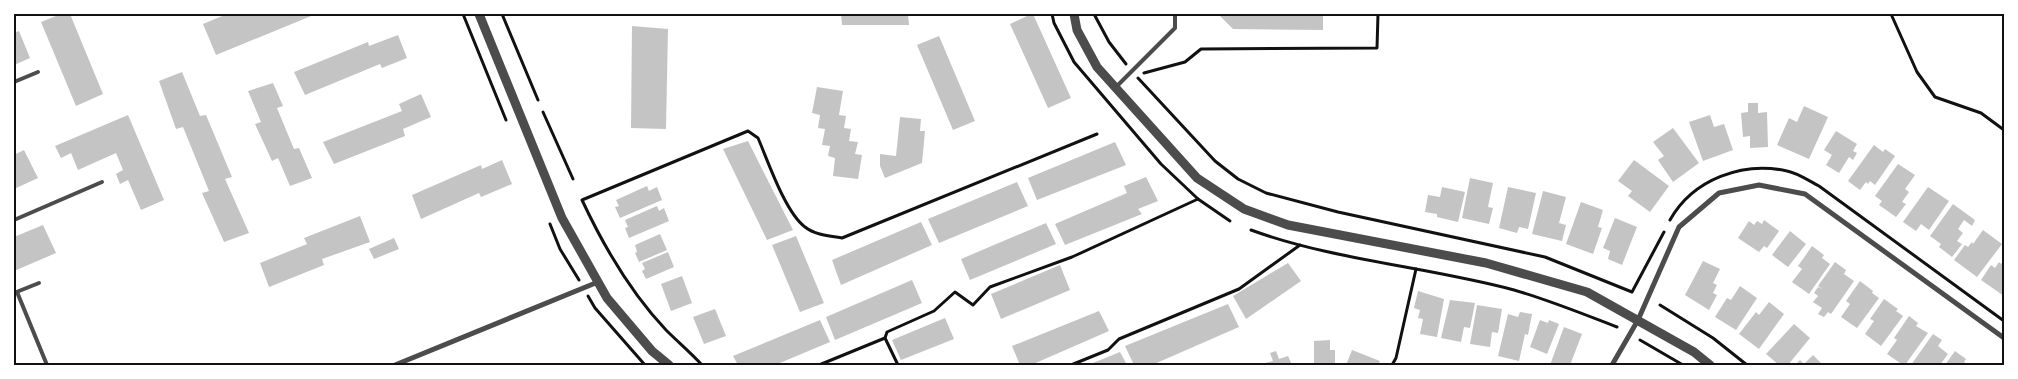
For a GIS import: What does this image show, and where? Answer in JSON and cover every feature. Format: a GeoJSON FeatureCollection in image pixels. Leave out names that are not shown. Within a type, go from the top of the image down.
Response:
{"type":"FeatureCollection","features":[{"type":"Feature","properties":{"kind":"street"},"geometry":{"type":"LineString","coordinates":[[479,14],[562,218],[607,298],[652,351],[669,365]]}},
{"type":"Feature","properties":{"kind":"street"},"geometry":{"type":"LineString","coordinates":[[1074,14],[1077,30],[1097,67],[1197,178],[1244,209],[1288,225],[1486,263],[1587,292],[1694,352],[1710,365]]}},
{"type":"Feature","properties":{"kind":"street"},"geometry":{"type":"LineString","coordinates":[[1612,365],[1638,320],[1679,227],[1719,193],[1759,185],[1805,194],[2004,338]]}},
{"type":"Feature","properties":{"kind":"street"},"geometry":{"type":"LineString","coordinates":[[395,365],[598,282]]}},
{"type":"Feature","properties":{"kind":"lane"},"geometry":{"type":"LineString","coordinates":[[1116,87],[1175,28],[1175,14]]}},
{"type":"Feature","properties":{"kind":"lane"},"geometry":{"type":"LineString","coordinates":[[14,82],[38,72]]}},
{"type":"Feature","properties":{"kind":"lane"},"geometry":{"type":"LineString","coordinates":[[14,220],[102,182]]}},
{"type":"Feature","properties":{"kind":"lane"},"geometry":{"type":"LineString","coordinates":[[39,283],[15,293],[47,365]]}},
{"type":"Feature","properties":{"kind":"path"},"geometry":{"type":"LineString","coordinates":[[463,14],[506,120]]}},
{"type":"Feature","properties":{"kind":"path"},"geometry":{"type":"LineString","coordinates":[[502,14],[538,100]]}},
{"type":"Feature","properties":{"kind":"path"},"geometry":{"type":"LineString","coordinates":[[1094,14],[1109,42],[1132,71]]}},
{"type":"Feature","properties":{"kind":"path"},"geometry":{"type":"LineString","coordinates":[[1378,14],[1377,48],[1201,49],[1185,62],[1146,72],[1137,77],[1215,161],[1238,179],[1266,193],[1338,212],[1545,257],[1632,292],[1665,230]]}},
{"type":"Feature","properties":{"kind":"path"},"geometry":{"type":"LineString","coordinates":[[1891,14],[1917,72],[1935,97],[1981,113],[2004,130]]}},
{"type":"Feature","properties":{"kind":"path"},"geometry":{"type":"LineString","coordinates":[[543,112],[572,179]]}},
{"type":"Feature","properties":{"kind":"path"},"geometry":{"type":"LineString","coordinates":[[702,365],[666,329],[630,286],[599,236],[582,200],[748,131],[758,138],[789,208],[805,227],[825,235],[842,238],[1097,134]]}},
{"type":"Feature","properties":{"kind":"path"},"geometry":{"type":"LineString","coordinates":[[1670,222],[1674,213],[1695,190],[1724,174],[1756,168],[1788,171],[1819,186],[2004,321]]}},
{"type":"Feature","properties":{"kind":"path"},"geometry":{"type":"LineString","coordinates":[[898,365],[885,338],[887,332],[934,311],[955,292],[974,304],[990,288],[1072,257],[1198,200]]}},
{"type":"Feature","properties":{"kind":"path"},"geometry":{"type":"LineString","coordinates":[[1251,230],[1301,245],[1513,290],[1566,307],[1617,327]]}},
{"type":"Feature","properties":{"kind":"path"},"geometry":{"type":"LineString","coordinates":[[1071,365],[1108,350],[1119,339],[1239,289],[1301,245]]}},
{"type":"Feature","properties":{"kind":"path"},"geometry":{"type":"LineString","coordinates":[[1392,365],[1396,358],[1416,269]]}},
{"type":"Feature","properties":{"kind":"path"},"geometry":{"type":"LineString","coordinates":[[1660,305],[1713,338],[1746,365]]}},
{"type":"Feature","properties":{"kind":"path"},"geometry":{"type":"LineString","coordinates":[[819,365],[885,338]]}},
{"type":"Feature","properties":{"kind":"path"},"geometry":{"type":"LineString","coordinates":[[1640,340],[1683,365]]}},
{"type":"Feature","properties":{"kind":"building"},"geometry":{"type":"Polygon","coordinates":[[[61,14],[70,14],[103,94],[76,106],[41,22],[61,14]]]}},
{"type":"Feature","properties":{"kind":"building"},"geometry":{"type":"Polygon","coordinates":[[[227,14],[316,14],[216,55],[203,24],[227,14]]]}},
{"type":"Feature","properties":{"kind":"building"},"geometry":{"type":"Polygon","coordinates":[[[841,14],[908,14],[909,25],[842,25],[841,14]]]}},
{"type":"Feature","properties":{"kind":"building"},"geometry":{"type":"Polygon","coordinates":[[[1033,14],[1071,98],[1048,108],[1010,24],[1033,14]]]}},
{"type":"Feature","properties":{"kind":"building"},"geometry":{"type":"Polygon","coordinates":[[[1218,14],[1323,14],[1323,30],[1233,29],[1218,14]]]}},
{"type":"Feature","properties":{"kind":"building"},"geometry":{"type":"Polygon","coordinates":[[[632,26],[668,29],[666,129],[631,128],[632,26]]]}},
{"type":"Feature","properties":{"kind":"building"},"geometry":{"type":"Polygon","coordinates":[[[19,31],[30,58],[14,65],[14,33],[19,31]]]}},
{"type":"Feature","properties":{"kind":"building"},"geometry":{"type":"Polygon","coordinates":[[[398,35],[407,58],[382,68],[380,64],[305,95],[294,72],[368,42],[369,46],[398,35]]]}},
{"type":"Feature","properties":{"kind":"building"},"geometry":{"type":"Polygon","coordinates":[[[939,36],[975,121],[953,130],[917,45],[939,36]]]}},
{"type":"Feature","properties":{"kind":"building"},"geometry":{"type":"Polygon","coordinates":[[[182,72],[200,116],[206,115],[232,177],[225,179],[249,233],[224,242],[202,193],[209,191],[183,127],[176,129],[159,81],[182,72]]]}},
{"type":"Feature","properties":{"kind":"building"},"geometry":{"type":"Polygon","coordinates":[[[273,83],[283,106],[277,108],[294,149],[299,148],[312,178],[290,186],[278,158],[272,161],[255,124],[261,122],[248,91],[273,83]]]}},
{"type":"Feature","properties":{"kind":"building"},"geometry":{"type":"Polygon","coordinates":[[[817,87],[843,91],[839,115],[846,116],[844,128],[851,129],[849,141],[858,142],[855,154],[862,155],[858,179],[833,176],[835,158],[828,156],[830,146],[822,145],[825,129],[818,128],[820,115],[812,113],[817,87]]]}},
{"type":"Feature","properties":{"kind":"building"},"geometry":{"type":"Polygon","coordinates":[[[421,94],[431,117],[403,129],[405,136],[334,164],[323,142],[402,111],[399,104],[421,94]]]}},
{"type":"Feature","properties":{"kind":"building"},"geometry":{"type":"Polygon","coordinates":[[[1748,103],[1758,103],[1758,113],[1767,112],[1768,147],[1750,148],[1750,136],[1743,137],[1741,113],[1748,112],[1748,103]]]}},
{"type":"Feature","properties":{"kind":"building"},"geometry":{"type":"Polygon","coordinates":[[[1804,106],[1828,117],[1809,159],[1777,145],[1789,118],[1797,122],[1804,106]]]}},
{"type":"Feature","properties":{"kind":"building"},"geometry":{"type":"Polygon","coordinates":[[[128,115],[164,200],[141,210],[128,180],[120,184],[116,174],[123,170],[116,153],[78,170],[71,153],[61,158],[55,146],[128,115]]]}},
{"type":"Feature","properties":{"kind":"building"},"geometry":{"type":"Polygon","coordinates":[[[1710,115],[1714,127],[1724,124],[1733,150],[1703,161],[1689,122],[1710,115]]]}},
{"type":"Feature","properties":{"kind":"building"},"geometry":{"type":"Polygon","coordinates":[[[900,117],[921,119],[920,131],[925,131],[922,163],[885,178],[880,166],[880,154],[896,156],[900,117]]]}},
{"type":"Feature","properties":{"kind":"building"},"geometry":{"type":"Polygon","coordinates":[[[1673,128],[1699,163],[1673,182],[1658,160],[1664,156],[1653,142],[1673,128]]]}},
{"type":"Feature","properties":{"kind":"building"},"geometry":{"type":"Polygon","coordinates":[[[1836,131],[1857,144],[1853,151],[1857,153],[1853,160],[1849,157],[1839,173],[1826,165],[1832,155],[1824,150],[1836,131]]]}},
{"type":"Feature","properties":{"kind":"building"},"geometry":{"type":"Polygon","coordinates":[[[748,141],[793,230],[767,240],[723,149],[748,141]]]}},
{"type":"Feature","properties":{"kind":"building"},"geometry":{"type":"Polygon","coordinates":[[[1115,142],[1126,165],[1037,200],[1028,178],[1115,142]]]}},
{"type":"Feature","properties":{"kind":"building"},"geometry":{"type":"Polygon","coordinates":[[[1874,145],[1883,152],[1885,149],[1895,156],[1875,185],[1870,181],[1868,184],[1866,182],[1860,190],[1848,181],[1874,145]]]}},
{"type":"Feature","properties":{"kind":"building"},"geometry":{"type":"Polygon","coordinates":[[[24,150],[38,178],[14,189],[14,155],[24,150]]]}},
{"type":"Feature","properties":{"kind":"building"},"geometry":{"type":"Polygon","coordinates":[[[502,160],[512,184],[481,197],[479,193],[421,219],[412,195],[481,165],[482,169],[502,160]]]}},
{"type":"Feature","properties":{"kind":"building"},"geometry":{"type":"Polygon","coordinates":[[[1634,160],[1669,186],[1650,212],[1628,196],[1632,191],[1618,181],[1634,160]]]}},
{"type":"Feature","properties":{"kind":"building"},"geometry":{"type":"Polygon","coordinates":[[[1898,164],[1915,175],[1905,189],[1909,192],[1902,202],[1906,204],[1896,217],[1879,205],[1882,201],[1875,196],[1898,164]]]}},
{"type":"Feature","properties":{"kind":"building"},"geometry":{"type":"Polygon","coordinates":[[[1146,177],[1158,201],[1138,209],[1142,214],[1065,245],[1055,224],[1127,193],[1124,186],[1146,177]]]}},
{"type":"Feature","properties":{"kind":"building"},"geometry":{"type":"Polygon","coordinates":[[[1470,178],[1493,183],[1488,207],[1493,208],[1489,224],[1462,218],[1470,178]]]}},
{"type":"Feature","properties":{"kind":"building"},"geometry":{"type":"Polygon","coordinates":[[[1017,182],[1028,206],[939,243],[928,219],[1017,182]]]}},
{"type":"Feature","properties":{"kind":"building"},"geometry":{"type":"Polygon","coordinates":[[[647,186],[649,191],[657,187],[662,200],[620,218],[615,207],[619,206],[616,200],[647,186]]]}},
{"type":"Feature","properties":{"kind":"building"},"geometry":{"type":"Polygon","coordinates":[[[1442,187],[1465,192],[1458,222],[1437,217],[1437,214],[1425,212],[1428,195],[1440,197],[1442,187]]]}},
{"type":"Feature","properties":{"kind":"building"},"geometry":{"type":"Polygon","coordinates":[[[1508,187],[1536,193],[1528,229],[1519,227],[1517,233],[1499,228],[1508,187]]]}},
{"type":"Feature","properties":{"kind":"building"},"geometry":{"type":"Polygon","coordinates":[[[1928,187],[1949,201],[1929,230],[1921,224],[1916,231],[1903,222],[1928,187]]]}},
{"type":"Feature","properties":{"kind":"building"},"geometry":{"type":"Polygon","coordinates":[[[1543,191],[1566,197],[1559,223],[1566,225],[1562,241],[1532,234],[1543,191]]]}},
{"type":"Feature","properties":{"kind":"building"},"geometry":{"type":"Polygon","coordinates":[[[1581,202],[1603,210],[1598,227],[1602,228],[1593,254],[1566,244],[1581,202]]]}},
{"type":"Feature","properties":{"kind":"building"},"geometry":{"type":"Polygon","coordinates":[[[1953,204],[1975,220],[1972,226],[1964,220],[1958,229],[1963,233],[1957,241],[1962,244],[1952,257],[1939,247],[1941,244],[1930,236],[1953,204]]]}},
{"type":"Feature","properties":{"kind":"building"},"geometry":{"type":"Polygon","coordinates":[[[657,206],[659,211],[664,208],[669,221],[629,238],[625,228],[628,227],[625,220],[657,206]]]}},
{"type":"Feature","properties":{"kind":"building"},"geometry":{"type":"Polygon","coordinates":[[[360,216],[370,242],[322,259],[324,265],[269,287],[260,263],[307,244],[304,238],[360,216]]]}},
{"type":"Feature","properties":{"kind":"building"},"geometry":{"type":"Polygon","coordinates":[[[1615,218],[1637,227],[1622,265],[1608,259],[1610,251],[1603,248],[1615,218]]]}},
{"type":"Feature","properties":{"kind":"building"},"geometry":{"type":"Polygon","coordinates":[[[1764,220],[1779,231],[1767,248],[1764,246],[1759,252],[1738,238],[1749,221],[1754,225],[1757,221],[1762,224],[1764,220]]]}},
{"type":"Feature","properties":{"kind":"building"},"geometry":{"type":"Polygon","coordinates":[[[921,222],[932,245],[841,285],[832,260],[921,222]]]}},
{"type":"Feature","properties":{"kind":"building"},"geometry":{"type":"Polygon","coordinates":[[[1046,223],[1056,244],[970,280],[961,259],[1046,223]]]}},
{"type":"Feature","properties":{"kind":"building"},"geometry":{"type":"Polygon","coordinates":[[[43,225],[56,253],[14,271],[14,237],[43,225]]]}},
{"type":"Feature","properties":{"kind":"building"},"geometry":{"type":"Polygon","coordinates":[[[1983,230],[2002,244],[1977,277],[1954,260],[1965,245],[1968,247],[1972,242],[1973,244],[1983,230]]]}},
{"type":"Feature","properties":{"kind":"building"},"geometry":{"type":"Polygon","coordinates":[[[1790,231],[1806,244],[1788,267],[1772,255],[1790,231]]]}},
{"type":"Feature","properties":{"kind":"building"},"geometry":{"type":"Polygon","coordinates":[[[660,234],[667,250],[639,262],[635,253],[637,252],[635,245],[660,234]]]}},
{"type":"Feature","properties":{"kind":"building"},"geometry":{"type":"Polygon","coordinates":[[[796,236],[824,303],[800,312],[772,245],[796,236]]]}},
{"type":"Feature","properties":{"kind":"building"},"geometry":{"type":"Polygon","coordinates":[[[394,238],[399,249],[374,259],[369,249],[394,238]]]}},
{"type":"Feature","properties":{"kind":"building"},"geometry":{"type":"Polygon","coordinates":[[[1812,246],[1824,255],[1822,258],[1830,264],[1809,294],[1792,282],[1802,269],[1798,266],[1812,246]]]}},
{"type":"Feature","properties":{"kind":"building"},"geometry":{"type":"Polygon","coordinates":[[[668,252],[674,267],[646,279],[642,271],[645,269],[642,263],[668,252]]]}},
{"type":"Feature","properties":{"kind":"building"},"geometry":{"type":"Polygon","coordinates":[[[2004,259],[2004,296],[1981,280],[1991,265],[1995,268],[2004,259]]]}},
{"type":"Feature","properties":{"kind":"building"},"geometry":{"type":"Polygon","coordinates":[[[1703,261],[1720,269],[1713,283],[1717,285],[1713,293],[1717,295],[1709,310],[1685,295],[1703,261]]]}},
{"type":"Feature","properties":{"kind":"building"},"geometry":{"type":"Polygon","coordinates":[[[1835,262],[1846,270],[1844,274],[1854,281],[1831,314],[1828,312],[1824,317],[1818,314],[1822,308],[1813,302],[1818,296],[1814,293],[1818,287],[1822,289],[1818,286],[1835,262]]]}},
{"type":"Feature","properties":{"kind":"building"},"geometry":{"type":"Polygon","coordinates":[[[1288,263],[1301,281],[1246,319],[1233,296],[1288,263]]]}},
{"type":"Feature","properties":{"kind":"building"},"geometry":{"type":"Polygon","coordinates":[[[1060,265],[1070,290],[1001,319],[991,294],[1060,265]]]}},
{"type":"Feature","properties":{"kind":"building"},"geometry":{"type":"Polygon","coordinates":[[[682,276],[692,303],[671,311],[661,284],[682,276]]]}},
{"type":"Feature","properties":{"kind":"building"},"geometry":{"type":"Polygon","coordinates":[[[912,280],[922,303],[835,340],[826,317],[912,280]]]}},
{"type":"Feature","properties":{"kind":"building"},"geometry":{"type":"Polygon","coordinates":[[[1860,281],[1879,298],[1857,328],[1841,317],[1850,304],[1846,301],[1860,281]]]}},
{"type":"Feature","properties":{"kind":"building"},"geometry":{"type":"Polygon","coordinates":[[[1740,286],[1757,298],[1736,330],[1715,317],[1727,298],[1731,300],[1740,286]]]}},
{"type":"Feature","properties":{"kind":"building"},"geometry":{"type":"Polygon","coordinates":[[[1418,291],[1444,299],[1437,337],[1420,334],[1423,319],[1418,318],[1420,310],[1414,308],[1418,291]]]}},
{"type":"Feature","properties":{"kind":"building"},"geometry":{"type":"Polygon","coordinates":[[[1884,299],[1898,309],[1896,311],[1903,316],[1881,346],[1865,334],[1874,321],[1870,319],[1884,299]]]}},
{"type":"Feature","properties":{"kind":"building"},"geometry":{"type":"Polygon","coordinates":[[[1450,300],[1475,303],[1470,328],[1464,327],[1461,342],[1441,338],[1450,300]]]}},
{"type":"Feature","properties":{"kind":"building"},"geometry":{"type":"Polygon","coordinates":[[[1769,302],[1784,314],[1759,349],[1739,334],[1756,312],[1759,315],[1769,302]]]}},
{"type":"Feature","properties":{"kind":"building"},"geometry":{"type":"Polygon","coordinates":[[[1228,304],[1239,327],[1152,365],[1134,365],[1125,346],[1228,304]]]}},
{"type":"Feature","properties":{"kind":"building"},"geometry":{"type":"Polygon","coordinates":[[[1477,305],[1502,309],[1498,333],[1492,332],[1490,347],[1470,344],[1477,305]]]}},
{"type":"Feature","properties":{"kind":"building"},"geometry":{"type":"Polygon","coordinates":[[[715,309],[726,336],[704,344],[693,317],[715,309]]]}},
{"type":"Feature","properties":{"kind":"building"},"geometry":{"type":"Polygon","coordinates":[[[1099,311],[1109,331],[1031,365],[1020,365],[1012,346],[1099,311]]]}},
{"type":"Feature","properties":{"kind":"building"},"geometry":{"type":"Polygon","coordinates":[[[1520,312],[1532,314],[1528,335],[1525,334],[1519,361],[1498,356],[1508,314],[1518,317],[1520,312]]]}},
{"type":"Feature","properties":{"kind":"building"},"geometry":{"type":"Polygon","coordinates":[[[1909,316],[1918,323],[1916,326],[1928,333],[1905,365],[1903,365],[1887,354],[1897,340],[1894,338],[1909,316]]]}},
{"type":"Feature","properties":{"kind":"building"},"geometry":{"type":"Polygon","coordinates":[[[945,318],[954,339],[901,360],[892,340],[945,318]]]}},
{"type":"Feature","properties":{"kind":"building"},"geometry":{"type":"Polygon","coordinates":[[[820,320],[830,342],[775,365],[738,365],[733,356],[820,320]]]}},
{"type":"Feature","properties":{"kind":"building"},"geometry":{"type":"Polygon","coordinates":[[[1540,320],[1548,323],[1549,320],[1559,324],[1547,354],[1530,347],[1540,320]]]}},
{"type":"Feature","properties":{"kind":"building"},"geometry":{"type":"Polygon","coordinates":[[[1794,324],[1810,338],[1788,365],[1779,365],[1766,354],[1794,324]]]}},
{"type":"Feature","properties":{"kind":"building"},"geometry":{"type":"Polygon","coordinates":[[[1564,327],[1582,334],[1570,365],[1550,365],[1564,327]]]}},
{"type":"Feature","properties":{"kind":"building"},"geometry":{"type":"Polygon","coordinates":[[[1933,334],[1942,340],[1938,346],[1948,354],[1940,365],[1911,365],[1933,334]]]}},
{"type":"Feature","properties":{"kind":"building"},"geometry":{"type":"Polygon","coordinates":[[[1330,340],[1330,350],[1335,350],[1335,365],[1314,365],[1314,341],[1330,340]]]}},
{"type":"Feature","properties":{"kind":"building"},"geometry":{"type":"Polygon","coordinates":[[[1352,350],[1380,361],[1378,365],[1346,365],[1352,350]]]}},
{"type":"Feature","properties":{"kind":"building"},"geometry":{"type":"Polygon","coordinates":[[[1276,351],[1279,359],[1288,356],[1292,365],[1266,365],[1265,363],[1273,361],[1270,353],[1276,351]]]}},
{"type":"Feature","properties":{"kind":"building"},"geometry":{"type":"Polygon","coordinates":[[[1955,351],[1966,359],[1964,362],[1968,365],[1945,365],[1955,351]]]}},
{"type":"Feature","properties":{"kind":"building"},"geometry":{"type":"Polygon","coordinates":[[[1120,352],[1127,365],[1088,365],[1120,352]]]}},
{"type":"Feature","properties":{"kind":"building"},"geometry":{"type":"Polygon","coordinates":[[[1813,355],[1823,365],[1795,365],[1800,360],[1804,364],[1813,355]]]}}]}
